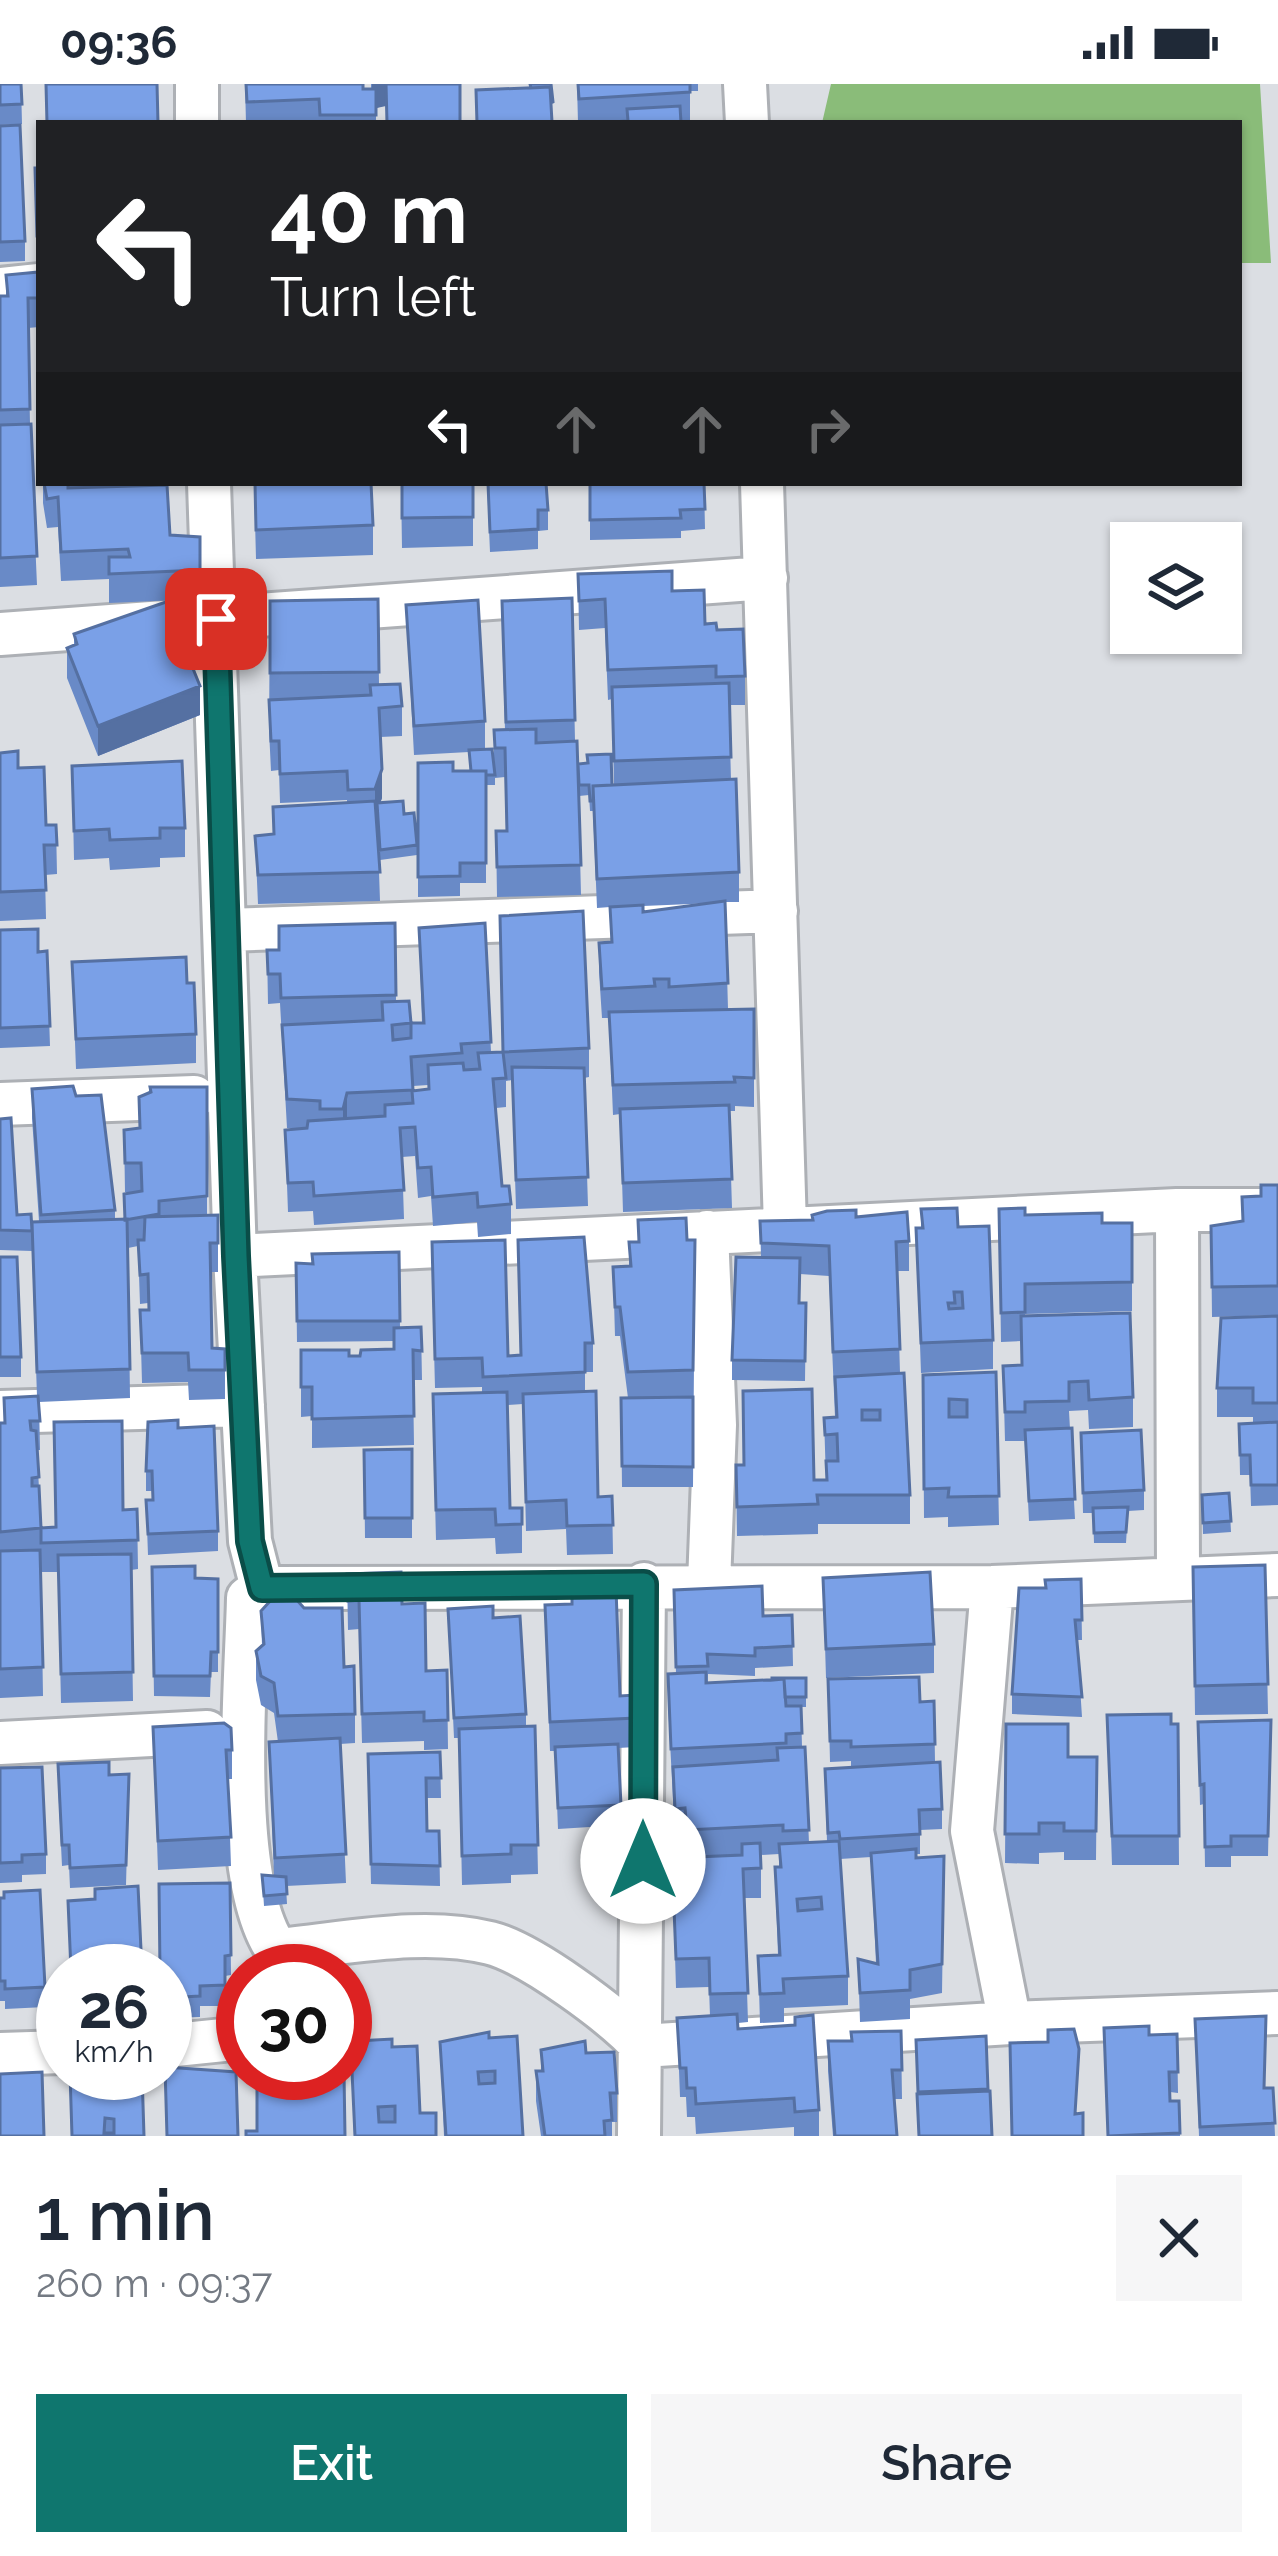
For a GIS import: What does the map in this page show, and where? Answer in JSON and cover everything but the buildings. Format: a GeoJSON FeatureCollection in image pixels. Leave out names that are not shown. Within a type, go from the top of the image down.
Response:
{"type":"FeatureCollection","features":[{"type":"Feature","properties":{"kind":"street"},"geometry":{"type":"LineString","coordinates":[[197,84],[197,120]]}},
{"type":"Feature","properties":{"kind":"street"},"geometry":{"type":"LineString","coordinates":[[745,84],[747,120]]}},
{"type":"Feature","properties":{"kind":"street"},"geometry":{"type":"LineString","coordinates":[[0,289],[36,285]]}},
{"type":"Feature","properties":{"kind":"street"},"geometry":{"type":"LineString","coordinates":[[209,486],[243,1405],[250,1541],[262,1588]]}},
{"type":"Feature","properties":{"kind":"street"},"geometry":{"type":"LineString","coordinates":[[762,486],[785,1227]]}},
{"type":"Feature","properties":{"kind":"street"},"geometry":{"type":"LineString","coordinates":[[0,634],[766,578]]}},
{"type":"Feature","properties":{"kind":"street"},"geometry":{"type":"LineString","coordinates":[[226,930],[776,911]]}},
{"type":"Feature","properties":{"kind":"street"},"geometry":{"type":"LineString","coordinates":[[0,1104],[231,1096]]}},
{"type":"Feature","properties":{"kind":"street"},"geometry":{"type":"LineString","coordinates":[[1177,1210],[1178,1577]]}},
{"type":"Feature","properties":{"kind":"street"},"geometry":{"type":"LineString","coordinates":[[236,1256],[785,1227],[1278,1210]]}},
{"type":"Feature","properties":{"kind":"street"},"geometry":{"type":"LineString","coordinates":[[707,1232],[715,1425],[709,1584]]}},
{"type":"Feature","properties":{"kind":"street"},"geometry":{"type":"LineString","coordinates":[[0,1412],[243,1405]]}},
{"type":"Feature","properties":{"kind":"street"},"geometry":{"type":"LineString","coordinates":[[268,1944],[259,1924],[249,1852],[244,1730],[248,1598],[262,1588],[992,1587],[1278,1575]]}},
{"type":"Feature","properties":{"kind":"street"},"geometry":{"type":"LineString","coordinates":[[638,2136],[644,1584]]}},
{"type":"Feature","properties":{"kind":"street"},"geometry":{"type":"LineString","coordinates":[[992,1587],[972,1831],[1010,2023]]}},
{"type":"Feature","properties":{"kind":"street"},"geometry":{"type":"LineString","coordinates":[[0,1743],[244,1730]]}},
{"type":"Feature","properties":{"kind":"street"},"geometry":{"type":"LineString","coordinates":[[370,1944],[412,1937],[491,1943],[618,2019],[642,2046]]}},
{"type":"Feature","properties":{"kind":"street"},"geometry":{"type":"LineString","coordinates":[[642,2046],[1010,2023],[1278,2014]]}},
{"type":"Feature","properties":{"kind":"street"},"geometry":{"type":"LineString","coordinates":[[0,2054],[36,2053]]}},
{"type":"Feature","properties":{"kind":"green space"},"geometry":{"type":"Polygon","coordinates":[[[831,84],[1260,84],[1271,263],[1242,263],[1242,120],[823,120],[831,84]]]}},
{"type":"Feature","properties":{"kind":"route"},"geometry":{"type":"LineString","coordinates":[[216,619],[236,1256],[250,1541],[262,1588],[644,1584],[643,1861]]}}]}
